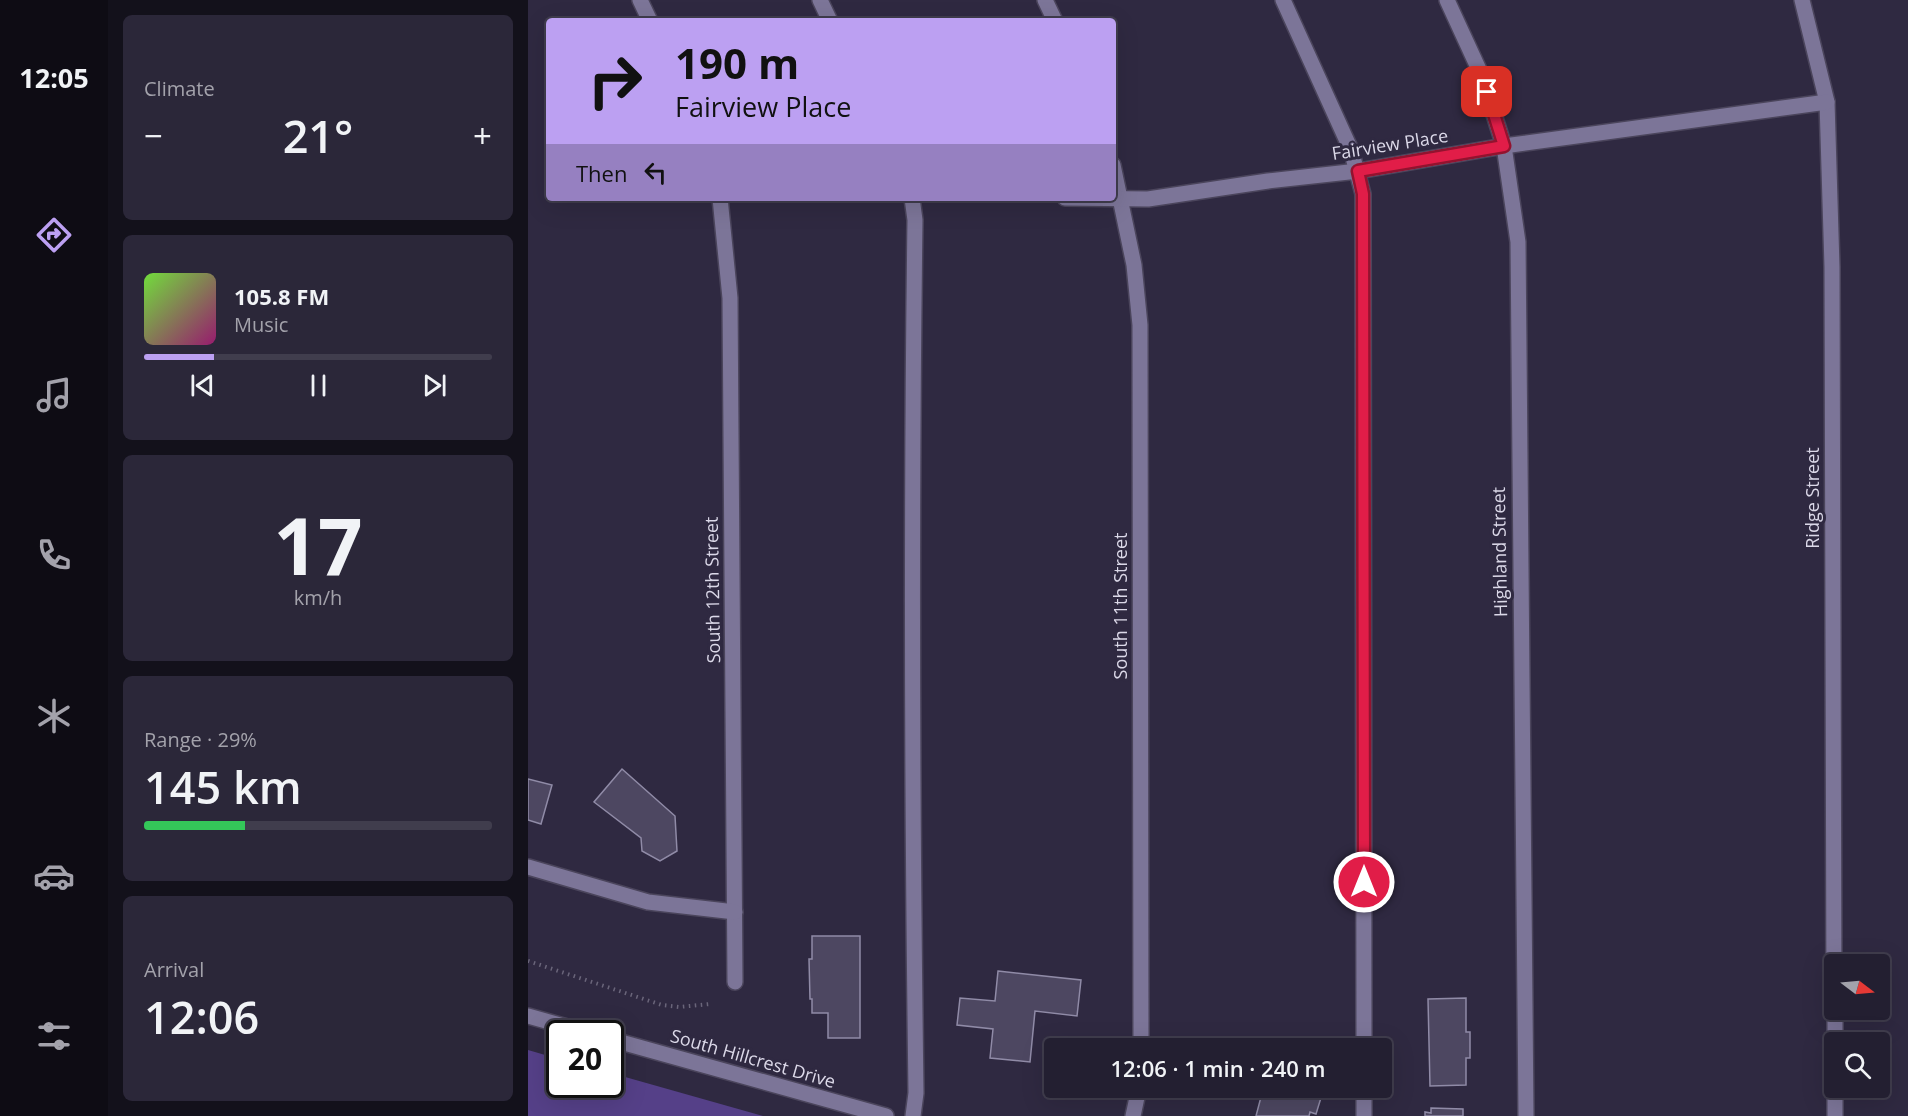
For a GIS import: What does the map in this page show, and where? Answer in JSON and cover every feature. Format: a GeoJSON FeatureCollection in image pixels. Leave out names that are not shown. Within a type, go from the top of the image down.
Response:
{"type":"FeatureCollection","features":[{"type":"Feature","properties":{"kind":"street"},"geometry":{"type":"LineString","coordinates":[[640,0],[649,18]]}},
{"type":"Feature","properties":{"kind":"street"},"geometry":{"type":"LineString","coordinates":[[820,0],[829,18]]}},
{"type":"Feature","properties":{"kind":"street"},"geometry":{"type":"LineString","coordinates":[[1045,0],[1054,18]]}},
{"type":"Feature","properties":{"kind":"street"},"geometry":{"type":"LineString","coordinates":[[1283,0],[1351,150],[1363,194],[1364,1038]]}},
{"type":"Feature","properties":{"kind":"street","name":"Highland Street"},"geometry":{"type":"LineString","coordinates":[[1447,0],[1481,74],[1504,146],[1518,242],[1526,1116]]}},
{"type":"Feature","properties":{"kind":"street","name":"Ridge Street"},"geometry":{"type":"LineString","coordinates":[[1802,0],[1827,102],[1832,267],[1834,954]]}},
{"type":"Feature","properties":{"kind":"street","name":"Fairview Place"},"geometry":{"type":"LineString","coordinates":[[1116,198],[1148,199],[1268,181],[1358,171],[1504,146],[1827,102]]}},
{"type":"Feature","properties":{"kind":"street","name":"South 11th Street"},"geometry":{"type":"LineString","coordinates":[[1116,177],[1134,265],[1140,325],[1141,1038]]}},
{"type":"Feature","properties":{"kind":"street","name":"South 12th Street"},"geometry":{"type":"LineString","coordinates":[[720,201],[730,298],[735,982]]}},
{"type":"Feature","properties":{"kind":"street"},"geometry":{"type":"LineString","coordinates":[[912,201],[915,220],[913,389],[916,1093],[913,1116]]}},
{"type":"Feature","properties":{"kind":"street"},"geometry":{"type":"LineString","coordinates":[[528,867],[648,902],[735,912]]}},
{"type":"Feature","properties":{"kind":"street"},"geometry":{"type":"LineString","coordinates":[[528,1016],[546,1021]]}},
{"type":"Feature","properties":{"kind":"street","name":"South Hillcrest Drive"},"geometry":{"type":"LineString","coordinates":[[624,1043],[886,1116]]}},
{"type":"Feature","properties":{"kind":"street"},"geometry":{"type":"LineString","coordinates":[[1133,1116],[1137,1098]]}},
{"type":"Feature","properties":{"kind":"street"},"geometry":{"type":"LineString","coordinates":[[1364,1098],[1364,1116]]}},
{"type":"Feature","properties":{"kind":"street"},"geometry":{"type":"LineString","coordinates":[[1835,1098],[1835,1116]]}},
{"type":"Feature","properties":{"kind":"path"},"geometry":{"type":"LineString","coordinates":[[528,961],[662,1005],[679,1007],[711,1004]]}},
{"type":"Feature","properties":{"kind":"shaded area"},"geometry":{"type":"Polygon","coordinates":[[[528,1050],[546,1055],[546,1098],[624,1098],[624,1077],[763,1116],[528,1116],[528,1050]]]}},
{"type":"Feature","properties":{"kind":"building"},"geometry":{"type":"Polygon","coordinates":[[[622,769],[675,816],[677,851],[660,861],[642,851],[641,838],[594,802],[622,769]]]}},
{"type":"Feature","properties":{"kind":"building"},"geometry":{"type":"Polygon","coordinates":[[[528,779],[552,785],[541,824],[528,820],[528,779]]]}},
{"type":"Feature","properties":{"kind":"building"},"geometry":{"type":"Polygon","coordinates":[[[812,936],[860,936],[860,1038],[828,1038],[828,1013],[812,1013],[809,959],[812,959],[812,936]]]}},
{"type":"Feature","properties":{"kind":"building"},"geometry":{"type":"Polygon","coordinates":[[[998,971],[1081,980],[1077,1016],[1035,1011],[1030,1062],[990,1058],[993,1029],[957,1025],[960,998],[995,1001],[998,971]]]}},
{"type":"Feature","properties":{"kind":"building"},"geometry":{"type":"Polygon","coordinates":[[[1466,998],[1466,1032],[1470,1032],[1470,1058],[1466,1058],[1466,1085],[1430,1086],[1428,999],[1466,998]]]}},
{"type":"Feature","properties":{"kind":"building"},"geometry":{"type":"Polygon","coordinates":[[[1261,1098],[1321,1098],[1316,1114],[1310,1112],[1309,1116],[1256,1116],[1261,1098]]]}},
{"type":"Feature","properties":{"kind":"building"},"geometry":{"type":"Polygon","coordinates":[[[1431,1108],[1463,1109],[1463,1116],[1425,1116],[1425,1112],[1431,1113],[1431,1108]]]}},
{"type":"Feature","properties":{"kind":"route"},"geometry":{"type":"LineString","coordinates":[[1364,882],[1363,194],[1358,171],[1504,146],[1487,92]]}}]}
